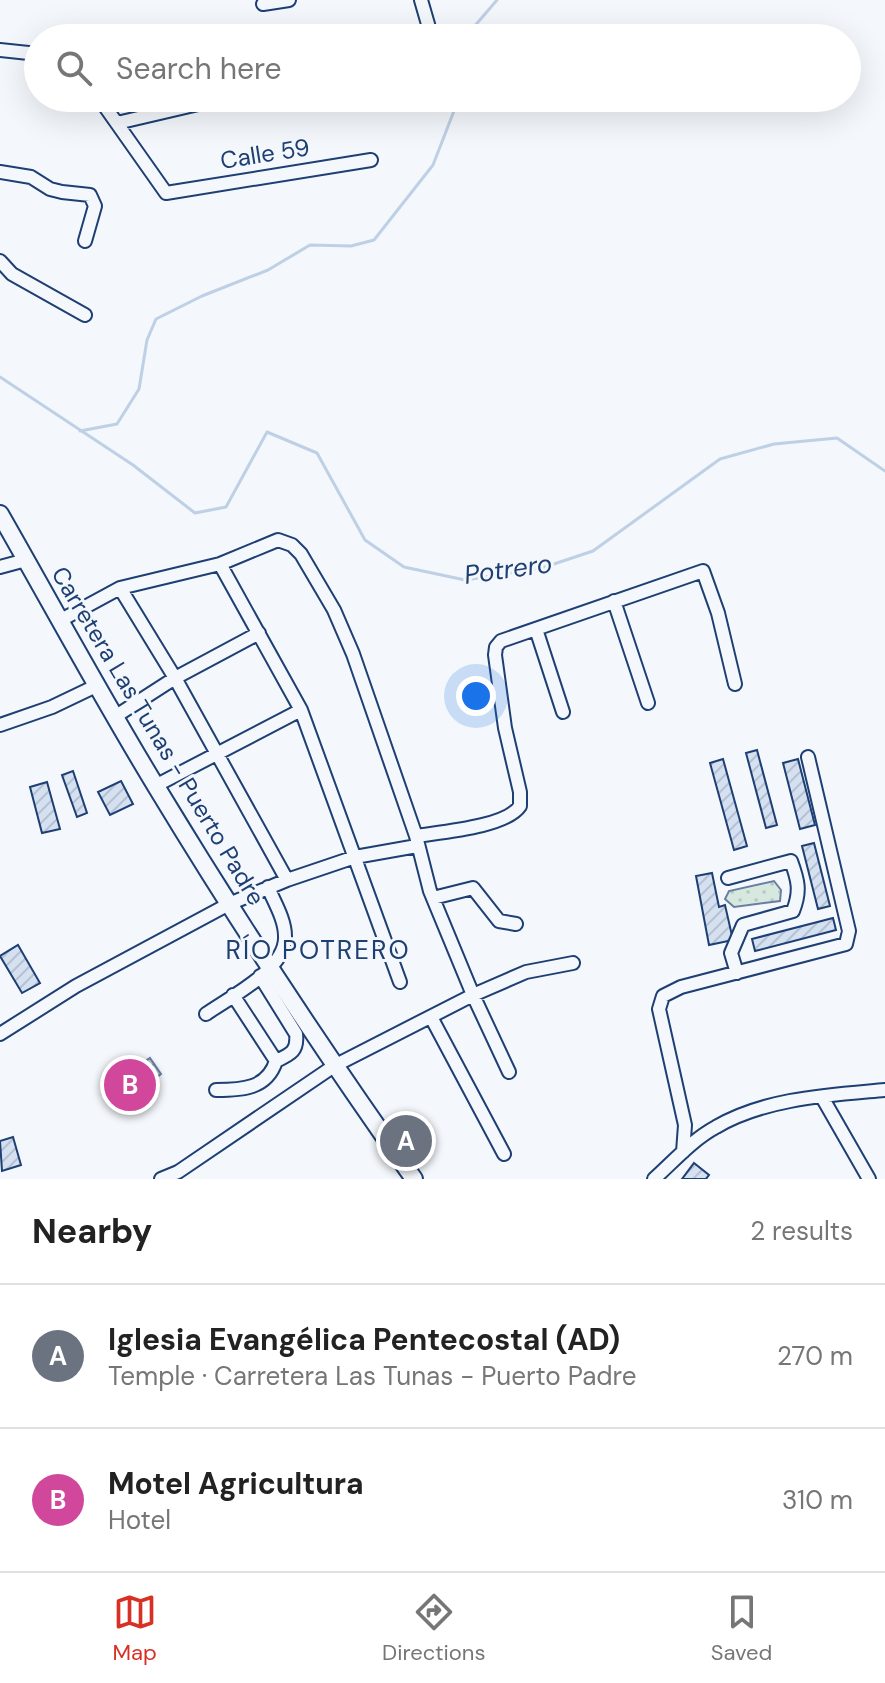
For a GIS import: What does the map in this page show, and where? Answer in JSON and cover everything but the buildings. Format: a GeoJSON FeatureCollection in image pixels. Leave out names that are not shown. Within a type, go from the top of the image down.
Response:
{"type":"FeatureCollection","features":[{"type":"Feature","properties":{"kind":"main road","name":"Carretera Las Tunas - Puerto Padre"},"geometry":{"type":"LineString","coordinates":[[0,514],[155,786],[229,904],[266,973],[414,1179]]}},
{"type":"Feature","properties":{"kind":"street"},"geometry":{"type":"LineString","coordinates":[[263,4],[289,0]]}},
{"type":"Feature","properties":{"kind":"street"},"geometry":{"type":"LineString","coordinates":[[421,0],[428,24]]}},
{"type":"Feature","properties":{"kind":"street"},"geometry":{"type":"LineString","coordinates":[[0,50],[24,53]]}},
{"type":"Feature","properties":{"kind":"street"},"geometry":{"type":"LineString","coordinates":[[109,112],[117,123],[164,112]]}},
{"type":"Feature","properties":{"kind":"street","name":"Calle 59"},"geometry":{"type":"LineString","coordinates":[[117,123],[166,193],[371,160]]}},
{"type":"Feature","properties":{"kind":"street"},"geometry":{"type":"LineString","coordinates":[[0,172],[31,177],[62,192],[90,195],[95,206],[85,241]]}},
{"type":"Feature","properties":{"kind":"street"},"geometry":{"type":"LineString","coordinates":[[0,261],[12,274],[85,315]]}},
{"type":"Feature","properties":{"kind":"street"},"geometry":{"type":"LineString","coordinates":[[61,620],[120,588],[220,564],[278,540],[292,545],[309,565],[334,610],[353,654],[417,841],[433,898],[509,1072]]}},
{"type":"Feature","properties":{"kind":"street"},"geometry":{"type":"LineString","coordinates":[[0,567],[26,560]]}},
{"type":"Feature","properties":{"kind":"street"},"geometry":{"type":"LineString","coordinates":[[220,564],[301,710],[400,982]]}},
{"type":"Feature","properties":{"kind":"street"},"geometry":{"type":"LineString","coordinates":[[0,1034],[76,986],[229,904],[268,887],[355,857],[482,825],[518,811],[520,792],[505,728],[496,647],[501,641],[703,571],[718,613],[735,684]]}},
{"type":"Feature","properties":{"kind":"street"},"geometry":{"type":"LineString","coordinates":[[120,588],[175,678],[287,880]]}},
{"type":"Feature","properties":{"kind":"street"},"geometry":{"type":"LineString","coordinates":[[614,601],[648,703]]}},
{"type":"Feature","properties":{"kind":"street"},"geometry":{"type":"LineString","coordinates":[[536,629],[563,712]]}},
{"type":"Feature","properties":{"kind":"street"},"geometry":{"type":"LineString","coordinates":[[116,716],[175,678],[259,633]]}},
{"type":"Feature","properties":{"kind":"street"},"geometry":{"type":"LineString","coordinates":[[0,725],[52,707],[98,685]]}},
{"type":"Feature","properties":{"kind":"street"},"geometry":{"type":"LineString","coordinates":[[155,786],[301,710]]}},
{"type":"Feature","properties":{"kind":"street"},"geometry":{"type":"LineString","coordinates":[[683,1152],[685,1125],[659,1009],[663,996],[681,987],[846,944],[849,931],[808,757]]}},
{"type":"Feature","properties":{"kind":"street"},"geometry":{"type":"LineString","coordinates":[[728,878],[791,861],[799,881],[799,897],[793,911],[743,925],[731,953],[737,973]]}},
{"type":"Feature","properties":{"kind":"street"},"geometry":{"type":"LineString","coordinates":[[206,1014],[266,973],[283,951],[286,938],[284,925],[268,887]]}},
{"type":"Feature","properties":{"kind":"street"},"geometry":{"type":"LineString","coordinates":[[433,898],[473,888],[499,921],[516,924]]}},
{"type":"Feature","properties":{"kind":"street"},"geometry":{"type":"LineString","coordinates":[[161,1179],[178,1172],[334,1066],[473,995],[526,972],[573,963]]}},
{"type":"Feature","properties":{"kind":"street"},"geometry":{"type":"LineString","coordinates":[[216,1090],[253,1087],[264,1081],[273,1072],[276,1061],[294,1051],[297,1045],[296,1034],[266,973]]}},
{"type":"Feature","properties":{"kind":"street"},"geometry":{"type":"LineString","coordinates":[[233,995],[276,1061]]}},
{"type":"Feature","properties":{"kind":"street"},"geometry":{"type":"LineString","coordinates":[[431,1017],[504,1154]]}},
{"type":"Feature","properties":{"kind":"street"},"geometry":{"type":"LineString","coordinates":[[654,1179],[697,1139],[743,1114],[785,1103],[885,1090]]}},
{"type":"Feature","properties":{"kind":"street"},"geometry":{"type":"LineString","coordinates":[[822,1097],[869,1179]]}},
{"type":"Feature","properties":{"kind":"shaded area"},"geometry":{"type":"Polygon","coordinates":[[[774,881],[781,890],[780,901],[734,907],[725,899],[729,891],[774,881]]]}},
{"type":"Feature","properties":{"kind":"water"},"geometry":{"type":"Polygon","coordinates":[[[150,1058],[161,1074],[129,1099],[118,1085],[150,1058]]]}},
{"type":"Feature","properties":{"kind":"waterway"},"geometry":{"type":"LineString","coordinates":[[476,24],[497,0]]}},
{"type":"Feature","properties":{"kind":"waterway"},"geometry":{"type":"LineString","coordinates":[[80,431],[117,424],[139,389],[147,340],[156,319],[202,296],[268,270],[310,245],[351,246],[374,240],[433,165],[454,112]]}},
{"type":"Feature","properties":{"kind":"waterway","name":"Potrero"},"geometry":{"type":"LineString","coordinates":[[0,377],[133,465],[195,513],[226,507],[267,432],[317,453],[365,540],[404,567],[465,580],[542,568],[593,551],[720,459],[774,444],[837,438],[885,471]]}},
{"type":"Feature","properties":{"kind":"place","name":"Motel Agricultura"},"geometry":{"type":"Point","coordinates":[130,1085]}},
{"type":"Feature","properties":{"kind":"place","name":"Iglesia Evangélica Pentecostal (AD)"},"geometry":{"type":"Point","coordinates":[406,1141]}},
{"type":"Feature","properties":{"kind":"district","name":"RÍO POTRERO"},"geometry":{"type":"Point","coordinates":[318,950]}}]}
